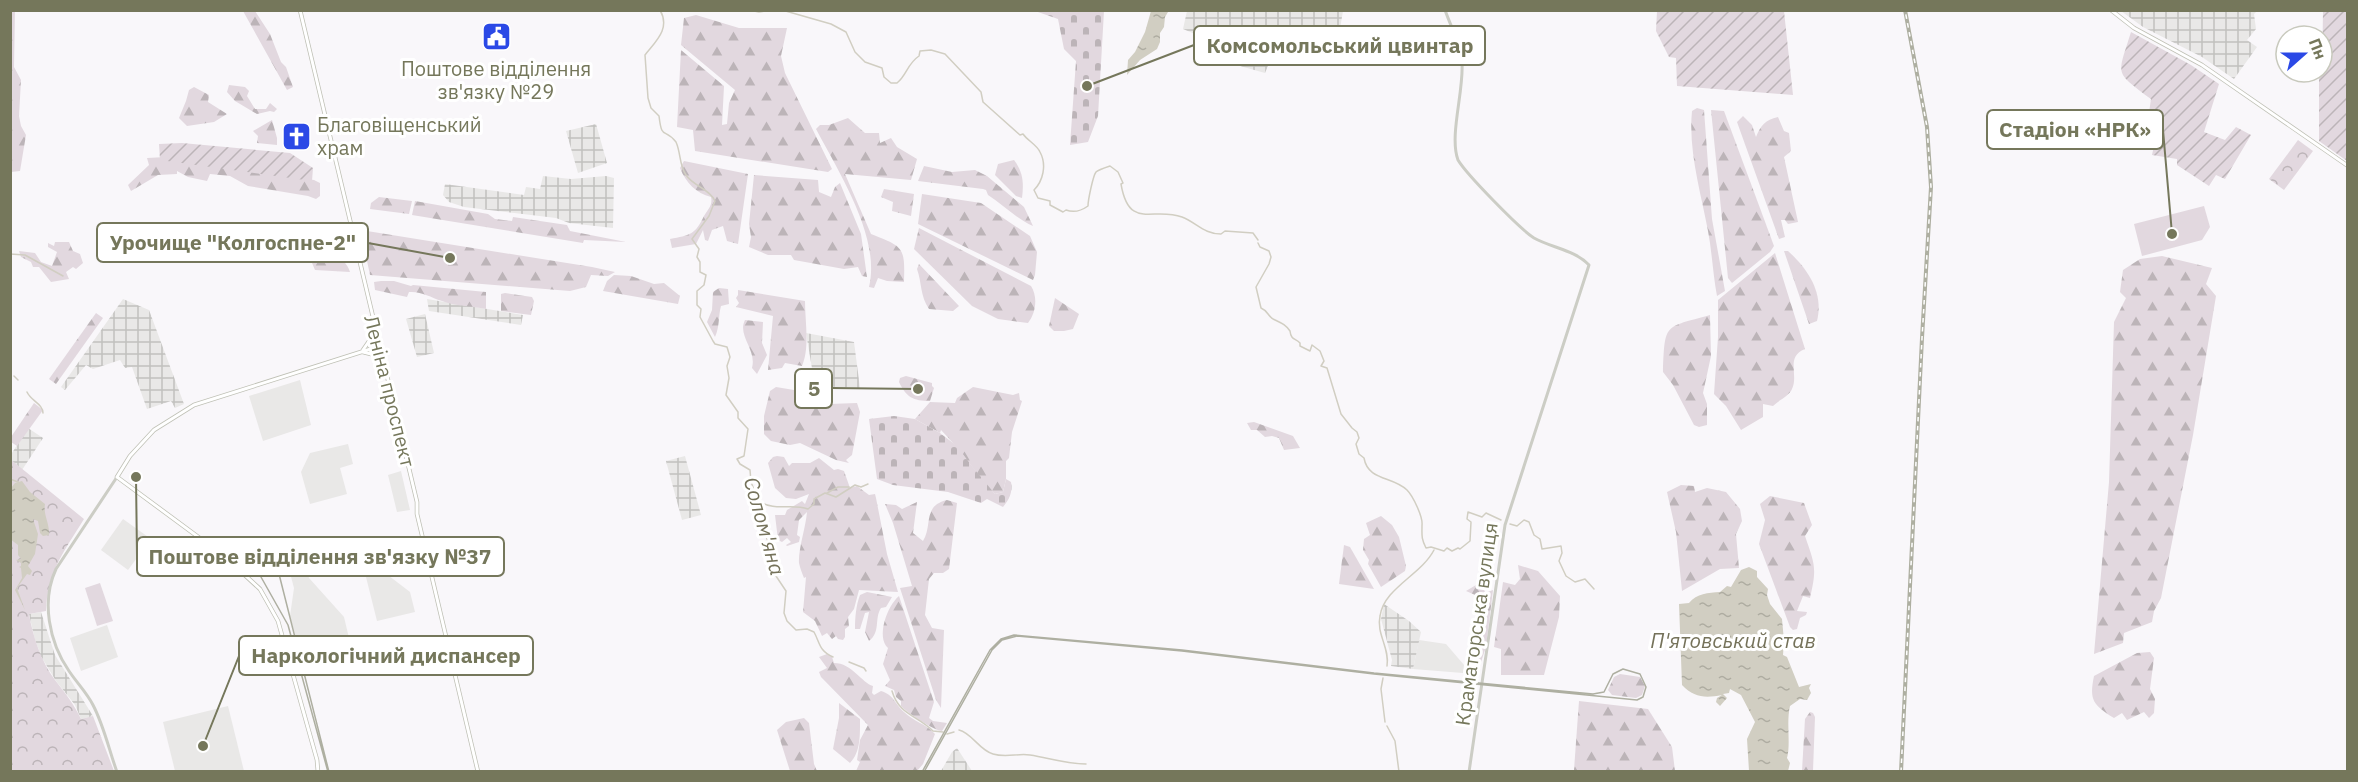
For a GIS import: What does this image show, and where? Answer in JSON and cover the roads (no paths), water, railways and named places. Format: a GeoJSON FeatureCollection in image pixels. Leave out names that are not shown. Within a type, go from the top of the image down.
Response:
{"type":"FeatureCollection","features":[{"type":"Feature","properties":{"kind":"main road"},"geometry":{"type":"LineString","coordinates":[[2111,10],[2134,28],[2202,65],[2346,165]]}},
{"type":"Feature","properties":{"kind":"main road","name":"Леніна проспект"},"geometry":{"type":"LineString","coordinates":[[300,11],[417,502],[417,514],[478,771]]}},
{"type":"Feature","properties":{"kind":"main road"},"geometry":{"type":"LineString","coordinates":[[362,351],[376,331]]}},
{"type":"Feature","properties":{"kind":"main road"},"geometry":{"type":"LineString","coordinates":[[318,771],[317,760],[280,627],[265,596],[252,580],[224,556],[117,477],[124,463],[142,442],[160,425],[188,408],[209,399],[380,346]]}},
{"type":"Feature","properties":{"kind":"main road"},"geometry":{"type":"LineString","coordinates":[[362,351],[375,355],[384,365]]}},
{"type":"Feature","properties":{"kind":"street","name":"Краматорська вулиця"},"geometry":{"type":"LineString","coordinates":[[1445,10],[1462,63],[1456,142],[1458,160],[1525,231],[1539,240],[1579,257],[1589,265],[1503,532],[1469,771]]}},
{"type":"Feature","properties":{"kind":"street"},"geometry":{"type":"LineString","coordinates":[[117,477],[56,569],[50,585],[48,603],[51,629],[58,652],[94,706],[117,771]]}},
{"type":"Feature","properties":{"kind":"water"},"geometry":{"type":"Polygon","coordinates":[[[1151,11],[1168,12],[1160,33],[1160,42],[1157,49],[1140,60],[1127,75],[1128,60],[1135,52],[1145,32],[1151,11]]]}},
{"type":"Feature","properties":{"kind":"water"},"geometry":{"type":"Polygon","coordinates":[[[22,481],[30,492],[45,504],[49,531],[49,535],[43,536],[40,533],[38,521],[33,519],[38,534],[35,554],[28,566],[32,571],[17,588],[25,610],[15,590],[22,578],[19,567],[21,563],[16,560],[21,559],[18,555],[18,545],[10,539],[11,488],[15,483],[22,481]]]}},
{"type":"Feature","properties":{"kind":"water","name":"П'ятовський став"},"geometry":{"type":"Polygon","coordinates":[[[1749,567],[1757,571],[1757,577],[1768,589],[1770,604],[1782,619],[1783,655],[1787,657],[1799,687],[1811,684],[1809,688],[1811,693],[1807,700],[1800,699],[1790,706],[1788,771],[1749,771],[1747,739],[1755,722],[1741,695],[1730,689],[1729,693],[1723,694],[1727,698],[1720,706],[1716,702],[1717,698],[1722,695],[1700,696],[1682,685],[1679,604],[1689,603],[1703,594],[1720,592],[1727,586],[1731,587],[1741,570],[1749,567]]]}},
{"type":"Feature","properties":{"kind":"waterway","name":"Солом'яна"},"geometry":{"type":"LineString","coordinates":[[660,10],[664,23],[663,29],[645,55],[648,98],[651,108],[659,116],[663,131],[676,142],[686,175],[709,193],[715,201],[709,216],[692,239],[699,249],[697,257],[700,262],[700,272],[706,275],[704,285],[697,291],[697,305],[701,309],[700,317],[713,341],[715,344],[727,347],[730,357],[727,366],[729,378],[726,395],[738,412],[738,418],[748,429],[744,456],[737,459],[740,464],[750,470],[751,482],[757,493],[758,518],[770,546],[774,573],[786,591],[784,613],[787,621],[796,630],[807,629],[814,632],[822,649],[833,657]]}},
{"type":"Feature","properties":{"kind":"waterway"},"geometry":{"type":"LineString","coordinates":[[749,10],[759,12],[773,10]]}},
{"type":"Feature","properties":{"kind":"waterway"},"geometry":{"type":"LineString","coordinates":[[782,10],[831,24],[846,32],[855,52],[865,62],[882,68],[884,77],[891,83],[897,83],[900,80],[919,56],[920,51],[931,50],[945,54],[981,92],[983,102],[1039,150],[1043,172],[1034,190],[1038,198],[1050,201],[1050,205],[1063,212],[1077,211],[1088,206],[1096,172],[1110,166],[1118,172],[1123,183],[1121,184],[1125,198],[1136,212],[1171,214],[1187,219],[1215,234],[1225,231],[1253,233],[1258,240]]}},
{"type":"Feature","properties":{"kind":"waterway"},"geometry":{"type":"LineString","coordinates":[[1258,243],[1260,247],[1269,251],[1271,257],[1256,287],[1261,308],[1273,319],[1283,324],[1292,337],[1300,343],[1300,346],[1310,351],[1312,345],[1320,351],[1324,361],[1321,366],[1327,368],[1341,414],[1357,432],[1359,438],[1356,444],[1359,454],[1364,458],[1370,471],[1407,490],[1421,517],[1422,536],[1426,548],[1431,547],[1444,551],[1447,548],[1452,551],[1460,549],[1470,541],[1471,522],[1467,519],[1468,512],[1482,517],[1486,513],[1501,520]]}},
{"type":"Feature","properties":{"kind":"waterway"},"geometry":{"type":"LineString","coordinates":[[10,254],[25,255],[63,276]]}},
{"type":"Feature","properties":{"kind":"waterway"},"geometry":{"type":"LineString","coordinates":[[14,376],[18,380]]}},
{"type":"Feature","properties":{"kind":"waterway"},"geometry":{"type":"LineString","coordinates":[[27,392],[41,407],[43,413]]}},
{"type":"Feature","properties":{"kind":"waterway","name":"Солом'яна"},"geometry":{"type":"LineString","coordinates":[[10,479],[18,482]]}},
{"type":"Feature","properties":{"kind":"waterway"},"geometry":{"type":"LineString","coordinates":[[759,501],[777,507],[808,509],[814,504],[814,499],[825,493],[836,497],[855,485],[861,487],[868,484]]}},
{"type":"Feature","properties":{"kind":"waterway"},"geometry":{"type":"LineString","coordinates":[[827,493],[838,487],[849,487]]}},
{"type":"Feature","properties":{"kind":"waterway"},"geometry":{"type":"LineString","coordinates":[[1510,524],[1517,526],[1524,520],[1529,522],[1534,535],[1540,539],[1542,549],[1561,546],[1562,553],[1559,561],[1566,576],[1575,582],[1585,579],[1594,589]]}},
{"type":"Feature","properties":{"kind":"waterway"},"geometry":{"type":"LineString","coordinates":[[1387,666],[1387,653],[1379,623],[1383,606],[1395,589],[1421,567],[1434,550]]}},
{"type":"Feature","properties":{"kind":"waterway","name":"Солом'яна"},"geometry":{"type":"LineString","coordinates":[[849,662],[866,671]]}},
{"type":"Feature","properties":{"kind":"waterway"},"geometry":{"type":"LineString","coordinates":[[1383,678],[1381,689],[1385,722]]}},
{"type":"Feature","properties":{"kind":"waterway"},"geometry":{"type":"LineString","coordinates":[[892,691],[904,710],[933,731],[943,732]]}},
{"type":"Feature","properties":{"kind":"waterway"},"geometry":{"type":"LineString","coordinates":[[1387,726],[1395,741],[1399,772]]}},
{"type":"Feature","properties":{"kind":"waterway","name":"Солом'яна"},"geometry":{"type":"LineString","coordinates":[[959,730],[968,734],[993,754],[1030,755],[1086,764]]}},
{"type":"Feature","properties":{"kind":"waterway","name":"Солом'яна"},"geometry":{"type":"LineString","coordinates":[[947,734],[954,732]]}},
{"type":"Feature","properties":{"kind":"tram line"},"geometry":{"type":"LineString","coordinates":[[328,772],[288,625],[261,577],[262,571],[267,567],[275,568],[279,574],[329,772]]}},
{"type":"Feature","properties":{"kind":"tram line"},"geometry":{"type":"LineString","coordinates":[[922,772],[990,650],[1001,639],[1014,635],[1182,650],[1374,673],[1593,694],[1604,692],[1613,674],[1623,669],[1640,674],[1646,687],[1643,697],[1637,700],[1374,674],[1182,651],[1017,636],[1002,640],[992,650],[924,772]]}},
{"type":"Feature","properties":{"kind":"railway"},"geometry":{"type":"LineString","coordinates":[[1901,772],[1931,187],[1927,127],[1905,10]]}},
{"type":"Feature","properties":{"kind":"place","name":"Поштове відділення зв'язку №29"},"geometry":{"type":"Point","coordinates":[496,37]}},
{"type":"Feature","properties":{"kind":"place","name":"Комсомольський цвинтар"},"geometry":{"type":"Point","coordinates":[1087,86]}},
{"type":"Feature","properties":{"kind":"place","name":"Благовіщенський храм"},"geometry":{"type":"Point","coordinates":[296,136]}},
{"type":"Feature","properties":{"kind":"place","name":"Стадіон «НРК»"},"geometry":{"type":"Point","coordinates":[2172,234]}},
{"type":"Feature","properties":{"kind":"place","name":"Урочище \"Колгоспне-2\""},"geometry":{"type":"Point","coordinates":[450,258]}},
{"type":"Feature","properties":{"kind":"place","name":"5"},"geometry":{"type":"Point","coordinates":[918,389]}},
{"type":"Feature","properties":{"kind":"place","name":"Поштове відділення зв'язку №37"},"geometry":{"type":"Point","coordinates":[136,477]}},
{"type":"Feature","properties":{"kind":"place","name":"Наркологічний диспансер"},"geometry":{"type":"Point","coordinates":[203,746]}}]}
